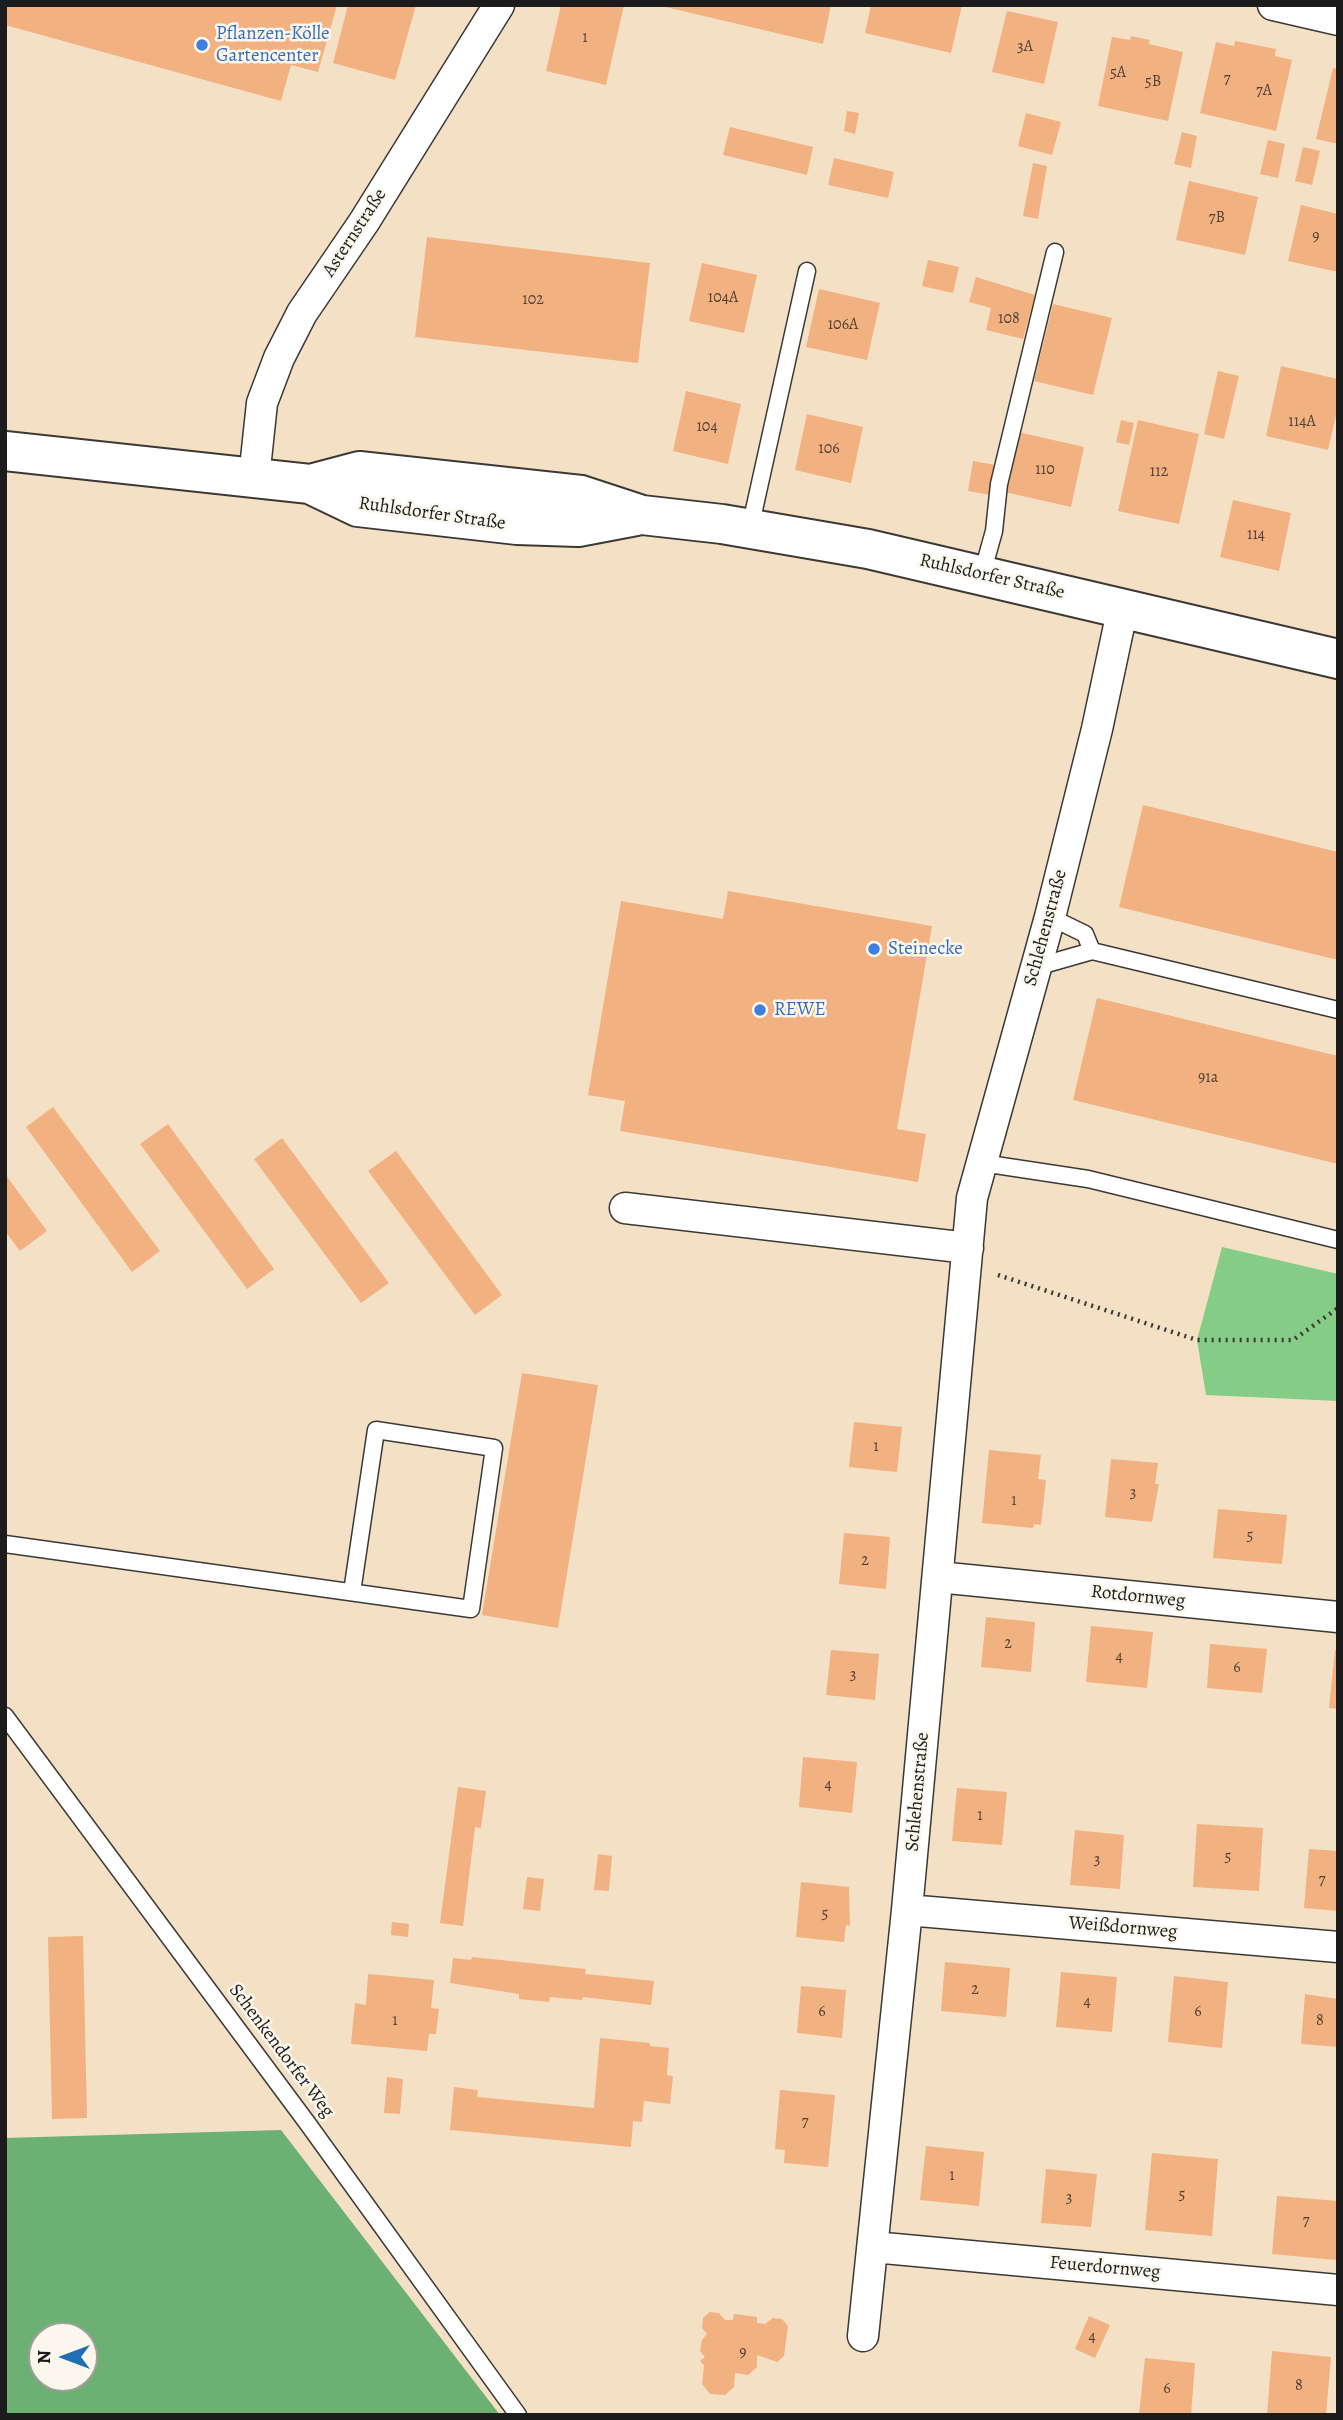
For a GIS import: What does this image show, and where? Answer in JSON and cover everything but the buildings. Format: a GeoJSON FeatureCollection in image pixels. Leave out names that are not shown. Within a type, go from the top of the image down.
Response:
{"type":"FeatureCollection","features":[{"type":"Feature","properties":{"kind":"main road","name":"Ruhlsdorfer Straße"},"geometry":{"type":"LineString","coordinates":[[5,451],[310,484],[358,507],[517,525],[578,527],[642,515],[750,528],[868,549],[982,574],[1338,659]]}},
{"type":"Feature","properties":{"kind":"street","name":"Asternstraße"},"geometry":{"type":"LineString","coordinates":[[254,478],[262,403],[291,335],[499,5]]}},
{"type":"Feature","properties":{"kind":"street"},"geometry":{"type":"LineString","coordinates":[[1273,5],[1338,20]]}},
{"type":"Feature","properties":{"kind":"street","name":"Schlehenstraße"},"geometry":{"type":"LineString","coordinates":[[863,2336],[907,1910],[972,1198],[1050,918],[1097,729],[1123,607]]}},
{"type":"Feature","properties":{"kind":"street"},"geometry":{"type":"LineString","coordinates":[[625,1208],[967,1256]]}},
{"type":"Feature","properties":{"kind":"street","name":"Rotdornweg"},"geometry":{"type":"LineString","coordinates":[[938,1577],[1338,1617]]}},
{"type":"Feature","properties":{"kind":"street","name":"Weißdornweg"},"geometry":{"type":"LineString","coordinates":[[907,1910],[1338,1947]]}},
{"type":"Feature","properties":{"kind":"street","name":"Feuerdornweg"},"geometry":{"type":"LineString","coordinates":[[873,2247],[1338,2290]]}},
{"type":"Feature","properties":{"kind":"lane"},"geometry":{"type":"LineString","coordinates":[[982,574],[994,531],[999,484],[1055,253]]}},
{"type":"Feature","properties":{"kind":"lane"},"geometry":{"type":"LineString","coordinates":[[750,528],[807,271]]}},
{"type":"Feature","properties":{"kind":"lane"},"geometry":{"type":"LineString","coordinates":[[1050,918],[1085,934],[1092,951]]}},
{"type":"Feature","properties":{"kind":"lane"},"geometry":{"type":"LineString","coordinates":[[1036,967],[1092,951],[1338,1010]]}},
{"type":"Feature","properties":{"kind":"lane"},"geometry":{"type":"LineString","coordinates":[[982,1163],[1088,1179],[1338,1240]]}},
{"type":"Feature","properties":{"kind":"lane"},"geometry":{"type":"LineString","coordinates":[[5,1544],[471,1609],[494,1448],[376,1430],[352,1592]]}},
{"type":"Feature","properties":{"kind":"lane","name":"Schenkendorfer Weg"},"geometry":{"type":"LineString","coordinates":[[5,1716],[308,2124],[518,2415]]}},
{"type":"Feature","properties":{"kind":"path"},"geometry":{"type":"LineString","coordinates":[[967,1256],[1197,1339],[1293,1339],[1338,1308]]}},
{"type":"Feature","properties":{"kind":"green space"},"geometry":{"type":"Polygon","coordinates":[[[1222,1247],[1338,1274],[1338,1401],[1206,1395],[1197,1340],[1222,1247]]]}},
{"type":"Feature","properties":{"kind":"green space"},"geometry":{"type":"Polygon","coordinates":[[[281,2130],[500,2415],[5,2415],[5,2138],[281,2130]]]}},
{"type":"Feature","properties":{"kind":"place","name":"Pflanzen-Kölle Gartencenter"},"geometry":{"type":"Point","coordinates":[202,45]}},
{"type":"Feature","properties":{"kind":"place","name":"Steinecke"},"geometry":{"type":"Point","coordinates":[874,949]}},
{"type":"Feature","properties":{"kind":"place","name":"REWE"},"geometry":{"type":"Point","coordinates":[760,1010]}}]}
